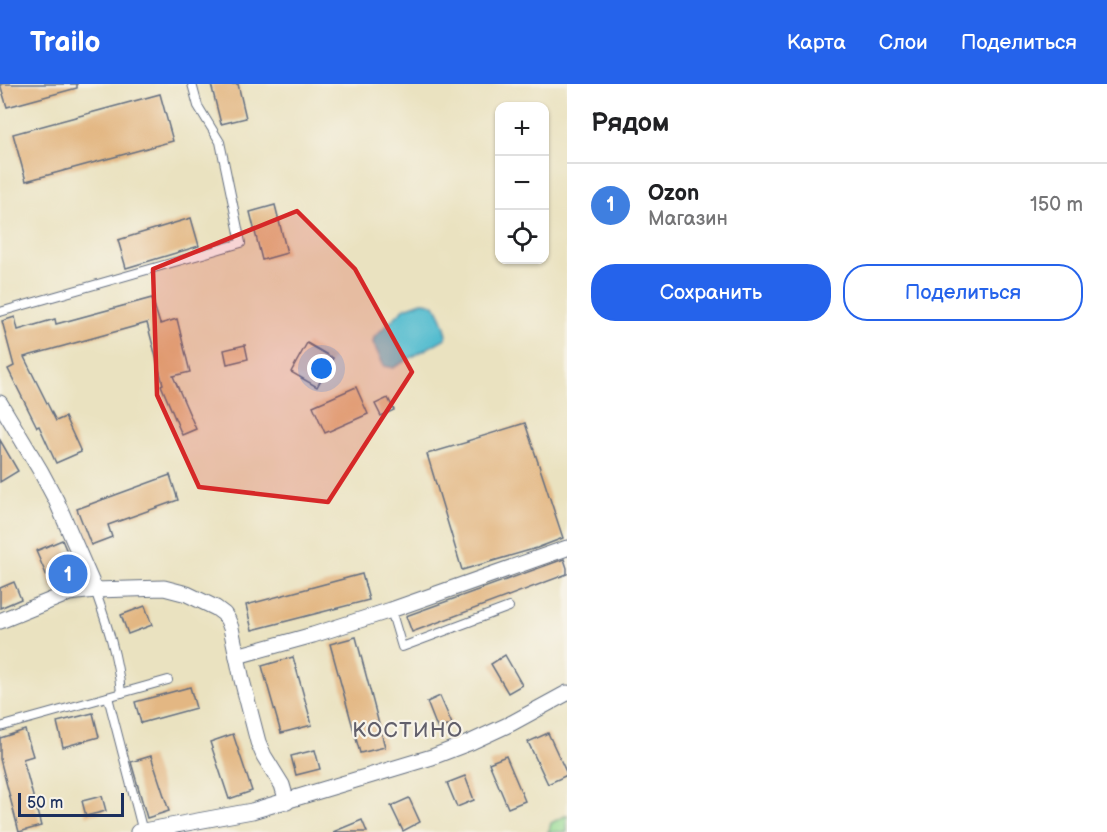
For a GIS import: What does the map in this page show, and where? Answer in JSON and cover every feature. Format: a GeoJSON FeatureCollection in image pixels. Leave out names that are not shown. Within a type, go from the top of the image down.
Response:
{"type":"FeatureCollection","features":[{"type":"Feature","properties":{"kind":"street"},"geometry":{"type":"LineString","coordinates":[[0,403],[56,500],[95,590]]}},
{"type":"Feature","properties":{"kind":"street"},"geometry":{"type":"LineString","coordinates":[[237,656],[391,610],[567,548]]}},
{"type":"Feature","properties":{"kind":"street"},"geometry":{"type":"LineString","coordinates":[[0,621],[69,593],[95,590],[164,588],[175,590],[200,600],[224,614],[228,620],[258,742],[282,785],[287,802]]}},
{"type":"Feature","properties":{"kind":"street"},"geometry":{"type":"LineString","coordinates":[[141,832],[211,820],[287,802],[432,757],[512,723],[567,693]]}},
{"type":"Feature","properties":{"kind":"lane"},"geometry":{"type":"LineString","coordinates":[[0,312],[241,243],[220,142],[198,106],[192,84]]}},
{"type":"Feature","properties":{"kind":"lane"},"geometry":{"type":"LineString","coordinates":[[95,590],[114,646],[121,693]]}},
{"type":"Feature","properties":{"kind":"lane"},"geometry":{"type":"LineString","coordinates":[[391,610],[402,647],[509,607]]}},
{"type":"Feature","properties":{"kind":"lane"},"geometry":{"type":"LineString","coordinates":[[0,727],[168,680]]}},
{"type":"Feature","properties":{"kind":"lane"},"geometry":{"type":"LineString","coordinates":[[108,697],[141,832]]}},
{"type":"Feature","properties":{"kind":"highlighted area"},"geometry":{"type":"Polygon","coordinates":[[[297,211],[355,269],[412,372],[328,502],[199,487],[157,395],[153,269],[297,211]]]}},
{"type":"Feature","properties":{"kind":"green space"},"geometry":{"type":"Polygon","coordinates":[[[567,815],[567,832],[547,832],[551,823],[567,815]]]}},
{"type":"Feature","properties":{"kind":"water"},"geometry":{"type":"Polygon","coordinates":[[[422,302],[435,306],[444,323],[447,336],[393,368],[384,366],[373,343],[374,337],[405,308],[422,302]]]}},
{"type":"Feature","properties":{"kind":"building"},"geometry":{"type":"Polygon","coordinates":[[[0,84],[77,84],[77,88],[7,107],[0,84]]]}},
{"type":"Feature","properties":{"kind":"building"},"geometry":{"type":"Polygon","coordinates":[[[211,84],[238,84],[246,118],[221,124],[211,84]]]}},
{"type":"Feature","properties":{"kind":"building"},"geometry":{"type":"Polygon","coordinates":[[[160,94],[173,141],[26,181],[13,134],[160,94]]]}},
{"type":"Feature","properties":{"kind":"building"},"geometry":{"type":"Polygon","coordinates":[[[275,205],[287,253],[262,260],[250,212],[275,205]]]}},
{"type":"Feature","properties":{"kind":"building"},"geometry":{"type":"Polygon","coordinates":[[[191,218],[199,246],[126,268],[118,240],[191,218]]]}},
{"type":"Feature","properties":{"kind":"building"},"geometry":{"type":"Polygon","coordinates":[[[152,298],[160,324],[177,319],[190,372],[173,376],[196,429],[182,435],[161,385],[163,384],[147,323],[24,357],[56,421],[65,417],[81,452],[56,463],[8,369],[14,366],[2,321],[15,317],[18,330],[55,319],[56,324],[152,298]]]}},
{"type":"Feature","properties":{"kind":"building"},"geometry":{"type":"Polygon","coordinates":[[[307,343],[333,358],[317,387],[291,372],[307,343]]]}},
{"type":"Feature","properties":{"kind":"building"},"geometry":{"type":"Polygon","coordinates":[[[245,345],[248,359],[227,364],[224,350],[245,345]]]}},
{"type":"Feature","properties":{"kind":"building"},"geometry":{"type":"Polygon","coordinates":[[[356,387],[368,414],[325,433],[313,406],[356,387]]]}},
{"type":"Feature","properties":{"kind":"building"},"geometry":{"type":"Polygon","coordinates":[[[388,398],[394,410],[381,416],[375,404],[388,398]]]}},
{"type":"Feature","properties":{"kind":"building"},"geometry":{"type":"Polygon","coordinates":[[[525,423],[563,538],[462,570],[427,454],[525,423]]]}},
{"type":"Feature","properties":{"kind":"building"},"geometry":{"type":"Polygon","coordinates":[[[0,440],[18,471],[0,482],[0,440]]]}},
{"type":"Feature","properties":{"kind":"building"},"geometry":{"type":"Polygon","coordinates":[[[170,475],[178,500],[108,525],[112,537],[91,545],[77,509],[170,475]]]}},
{"type":"Feature","properties":{"kind":"building"},"geometry":{"type":"Polygon","coordinates":[[[62,540],[78,577],[52,588],[36,551],[62,540]]]}},
{"type":"Feature","properties":{"kind":"building"},"geometry":{"type":"Polygon","coordinates":[[[564,559],[567,574],[412,632],[406,616],[564,559]]]}},
{"type":"Feature","properties":{"kind":"building"},"geometry":{"type":"Polygon","coordinates":[[[362,574],[369,600],[252,630],[246,605],[362,574]]]}},
{"type":"Feature","properties":{"kind":"building"},"geometry":{"type":"Polygon","coordinates":[[[14,582],[21,599],[0,608],[0,588],[14,582]]]}},
{"type":"Feature","properties":{"kind":"building"},"geometry":{"type":"Polygon","coordinates":[[[145,606],[152,625],[128,634],[121,615],[145,606]]]}},
{"type":"Feature","properties":{"kind":"building"},"geometry":{"type":"Polygon","coordinates":[[[356,637],[385,747],[360,753],[330,644],[356,637]]]}},
{"type":"Feature","properties":{"kind":"building"},"geometry":{"type":"Polygon","coordinates":[[[505,655],[522,685],[508,693],[491,664],[505,655]]]}},
{"type":"Feature","properties":{"kind":"building"},"geometry":{"type":"Polygon","coordinates":[[[293,657],[312,725],[281,733],[262,666],[293,657]]]}},
{"type":"Feature","properties":{"kind":"building"},"geometry":{"type":"Polygon","coordinates":[[[190,687],[196,708],[141,723],[135,702],[190,687]]]}},
{"type":"Feature","properties":{"kind":"building"},"geometry":{"type":"Polygon","coordinates":[[[440,696],[452,724],[438,730],[427,702],[440,696]]]}},
{"type":"Feature","properties":{"kind":"building"},"geometry":{"type":"Polygon","coordinates":[[[93,713],[99,737],[63,747],[57,722],[93,713]]]}},
{"type":"Feature","properties":{"kind":"building"},"geometry":{"type":"Polygon","coordinates":[[[25,730],[33,756],[23,759],[41,826],[19,832],[0,759],[0,738],[25,730]]]}},
{"type":"Feature","properties":{"kind":"building"},"geometry":{"type":"Polygon","coordinates":[[[548,733],[567,775],[548,784],[528,742],[548,733]]]}},
{"type":"Feature","properties":{"kind":"building"},"geometry":{"type":"Polygon","coordinates":[[[233,734],[252,791],[229,799],[210,742],[233,734]]]}},
{"type":"Feature","properties":{"kind":"building"},"geometry":{"type":"Polygon","coordinates":[[[315,750],[320,769],[296,775],[291,756],[315,750]]]}},
{"type":"Feature","properties":{"kind":"building"},"geometry":{"type":"Polygon","coordinates":[[[151,756],[169,811],[147,818],[131,762],[151,756]]]}},
{"type":"Feature","properties":{"kind":"building"},"geometry":{"type":"Polygon","coordinates":[[[506,756],[525,801],[508,808],[489,763],[506,756]]]}},
{"type":"Feature","properties":{"kind":"building"},"geometry":{"type":"Polygon","coordinates":[[[465,776],[474,800],[457,807],[447,783],[465,776]]]}},
{"type":"Feature","properties":{"kind":"building"},"geometry":{"type":"Polygon","coordinates":[[[102,796],[106,811],[86,816],[82,801],[102,796]]]}},
{"type":"Feature","properties":{"kind":"building"},"geometry":{"type":"Polygon","coordinates":[[[409,798],[420,822],[403,831],[391,806],[409,798]]]}},
{"type":"Feature","properties":{"kind":"building"},"geometry":{"type":"Polygon","coordinates":[[[362,820],[367,832],[333,832],[362,820]]]}},
{"type":"Feature","properties":{"kind":"place","name":"Ozon"},"geometry":{"type":"Point","coordinates":[68,574]}},
{"type":"Feature","properties":{"kind":"district","name":"КОСТИНО"},"geometry":{"type":"Point","coordinates":[408,730]}}]}
